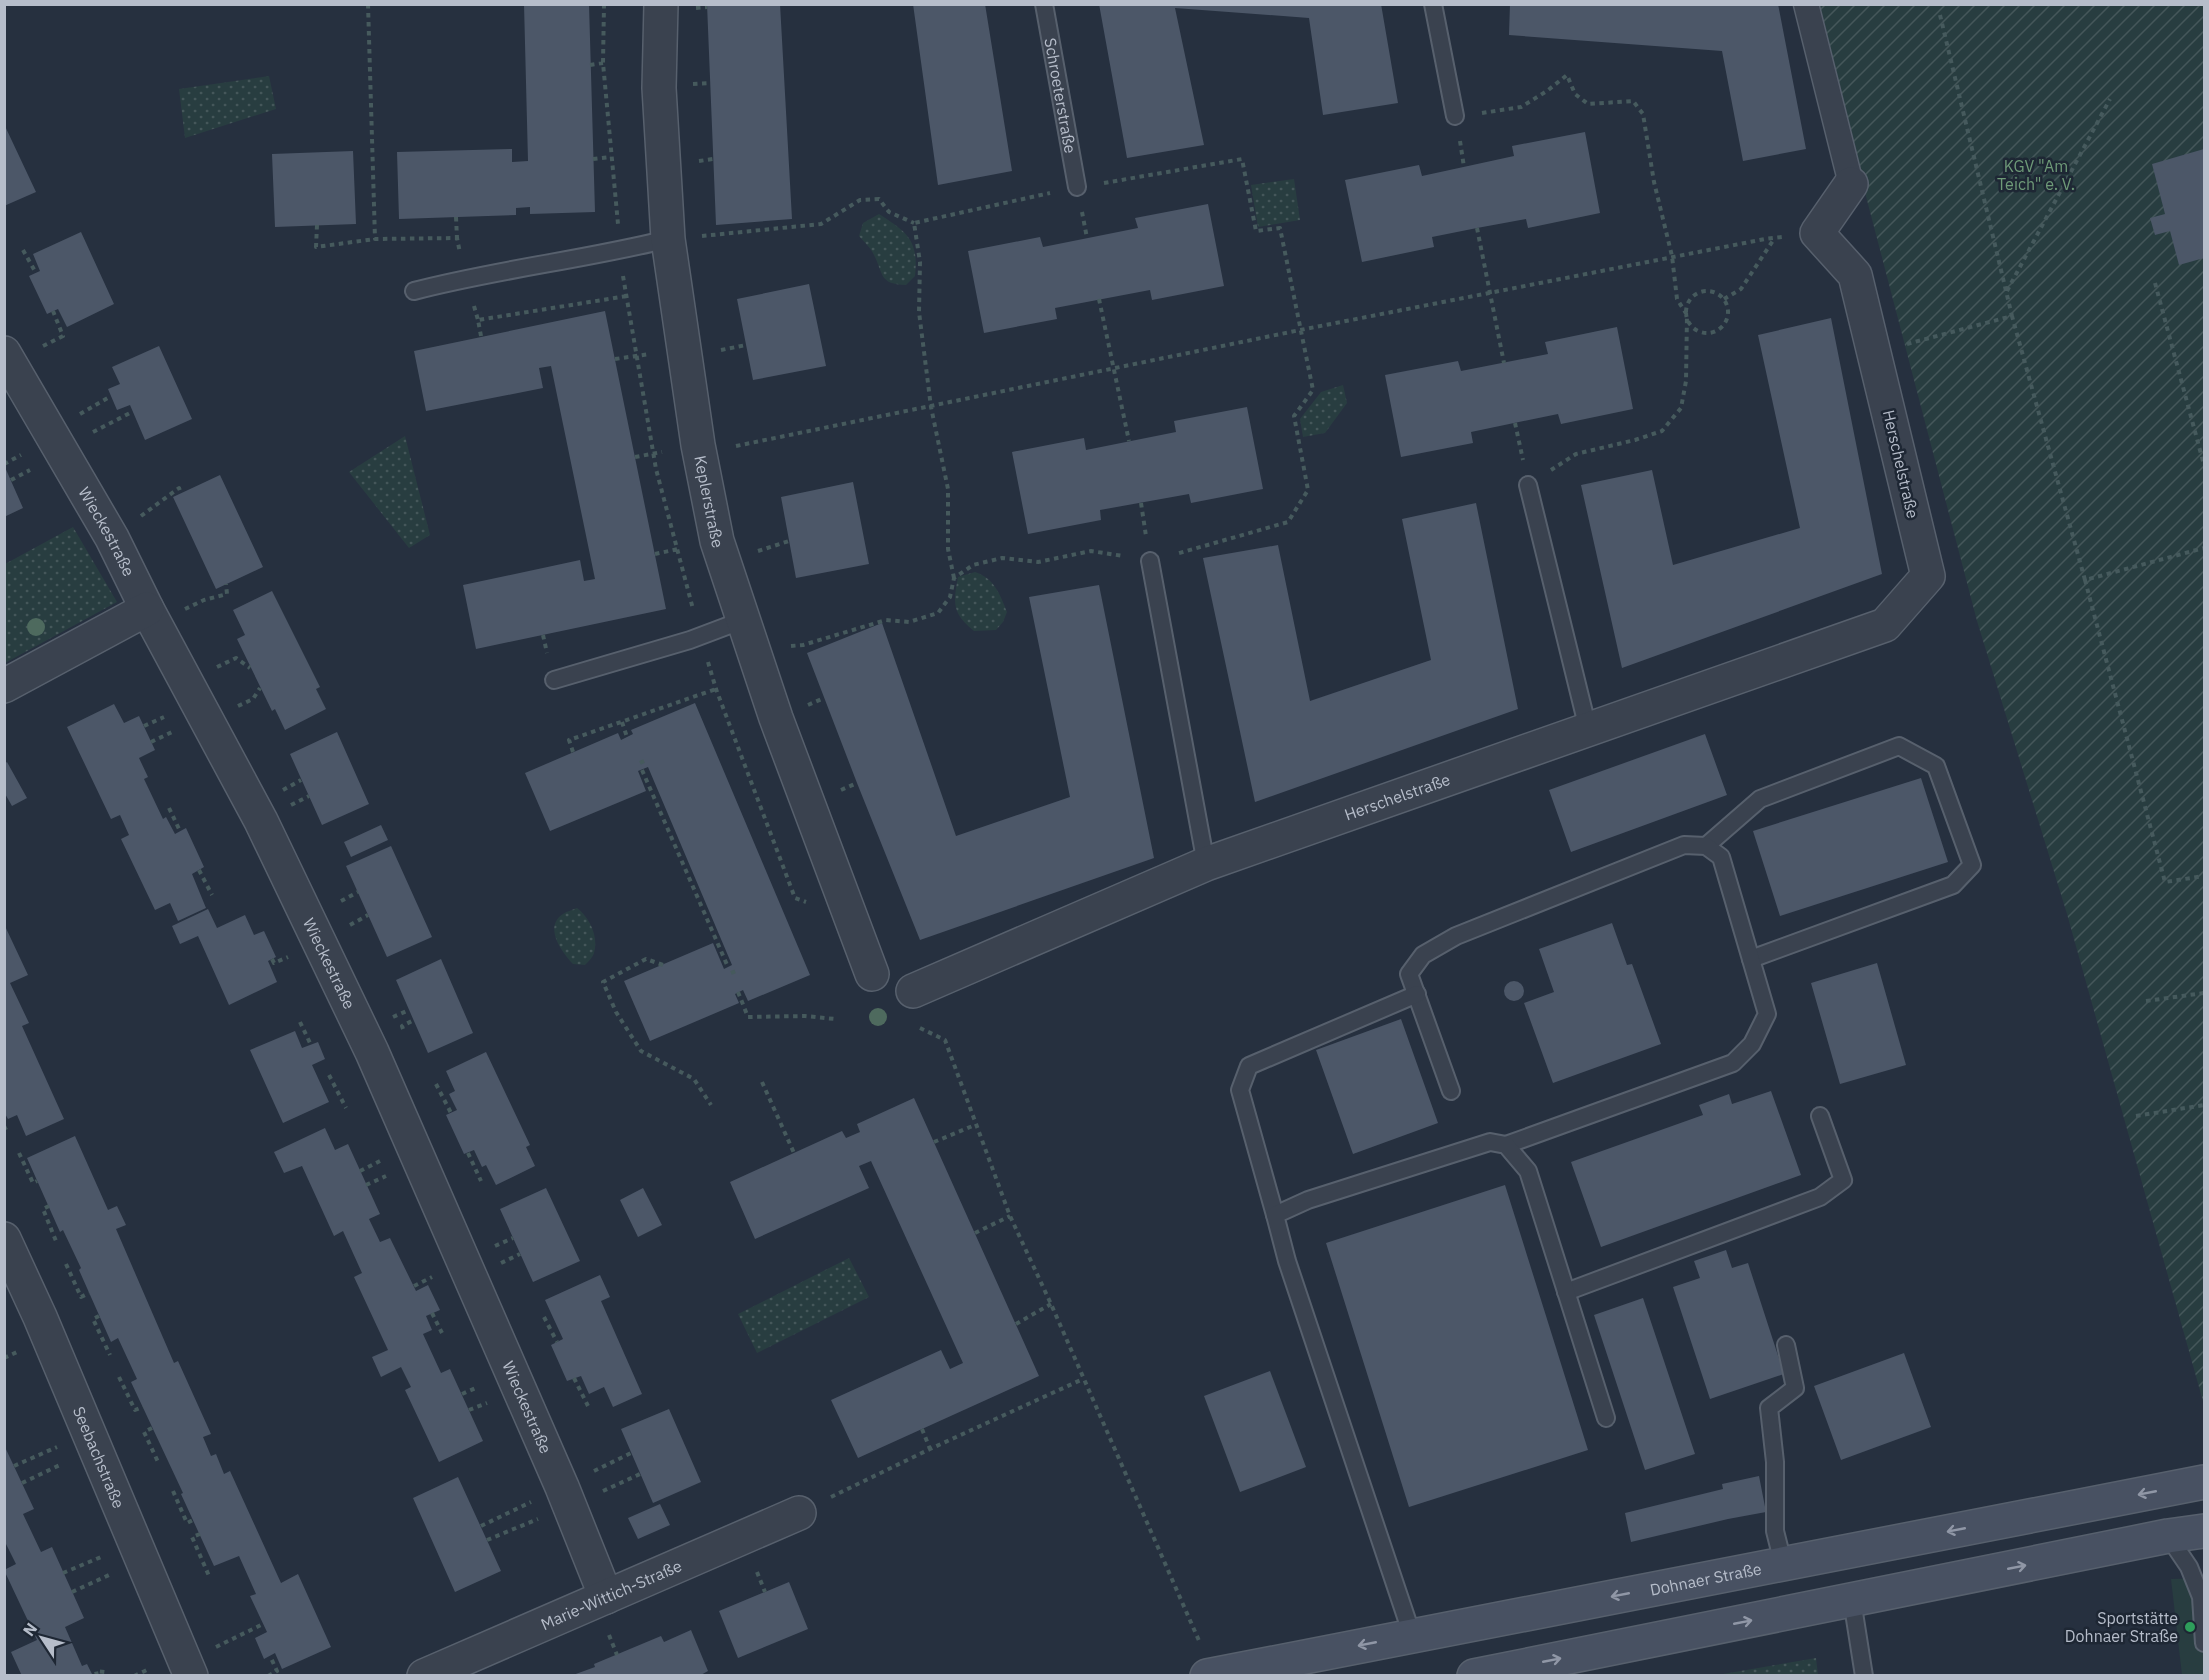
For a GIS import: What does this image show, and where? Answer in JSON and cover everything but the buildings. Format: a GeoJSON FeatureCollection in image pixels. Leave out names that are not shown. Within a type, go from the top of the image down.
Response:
{"type":"FeatureCollection","features":[{"type":"Feature","properties":{"kind":"main road","name":"Dohnaer Straße"},"geometry":{"type":"LineString","coordinates":[[1209,1675],[2205,1482]]}},
{"type":"Feature","properties":{"kind":"main road"},"geometry":{"type":"LineString","coordinates":[[1474,1676],[2168,1536],[2205,1531]]}},
{"type":"Feature","properties":{"kind":"street","name":"Keplerstraße"},"geometry":{"type":"LineString","coordinates":[[661,4],[659,88],[668,239],[700,453],[717,541],[776,718],[872,974]]}},
{"type":"Feature","properties":{"kind":"street"},"geometry":{"type":"LineString","coordinates":[[1806,4],[1851,184],[1817,233]]}},
{"type":"Feature","properties":{"kind":"street","name":"Herschelstraße"},"geometry":{"type":"LineString","coordinates":[[913,991],[1206,864],[1885,625],[1928,576],[1855,275],[1817,233]]}},
{"type":"Feature","properties":{"kind":"street","name":"Wieckestraße"},"geometry":{"type":"LineString","coordinates":[[7,358],[112,538],[151,616],[261,821],[362,1031],[566,1496],[606,1612]]}},
{"type":"Feature","properties":{"kind":"street"},"geometry":{"type":"LineString","coordinates":[[4,686],[151,616]]}},
{"type":"Feature","properties":{"kind":"street","name":"Seebachstraße"},"geometry":{"type":"LineString","coordinates":[[4,1239],[189,1669]]}},
{"type":"Feature","properties":{"kind":"street","name":"Marie-Wittich-Straße"},"geometry":{"type":"LineString","coordinates":[[424,1676],[606,1612],[799,1513]]}},
{"type":"Feature","properties":{"kind":"lane","name":"Schroeterstraße"},"geometry":{"type":"LineString","coordinates":[[1044,4],[1077,188]]}},
{"type":"Feature","properties":{"kind":"lane"},"geometry":{"type":"LineString","coordinates":[[1432,4],[1455,116]]}},
{"type":"Feature","properties":{"kind":"lane"},"geometry":{"type":"LineString","coordinates":[[414,291],[466,277],[620,251],[668,239]]}},
{"type":"Feature","properties":{"kind":"lane"},"geometry":{"type":"LineString","coordinates":[[1528,485],[1588,729]]}},
{"type":"Feature","properties":{"kind":"lane"},"geometry":{"type":"LineString","coordinates":[[1150,561],[1206,864]]}},
{"type":"Feature","properties":{"kind":"lane"},"geometry":{"type":"LineString","coordinates":[[554,680],[690,640],[743,620]]}},
{"type":"Feature","properties":{"kind":"lane"},"geometry":{"type":"LineString","coordinates":[[1706,846],[1760,800],[1899,746],[1936,766],[1972,865],[1953,885],[1751,959]]}},
{"type":"Feature","properties":{"kind":"lane"},"geometry":{"type":"LineString","coordinates":[[1275,1215],[1308,1200],[1490,1142],[1506,1145],[1733,1063],[1752,1044],[1767,1014],[1721,857],[1706,846],[1684,845],[1455,936],[1423,955],[1408,974],[1451,1091]]}},
{"type":"Feature","properties":{"kind":"lane"},"geometry":{"type":"LineString","coordinates":[[1412,1635],[1287,1261],[1240,1090],[1249,1066],[1417,994]]}},
{"type":"Feature","properties":{"kind":"lane"},"geometry":{"type":"LineString","coordinates":[[1566,1292],[1820,1197],[1843,1180],[1820,1116]]}},
{"type":"Feature","properties":{"kind":"lane"},"geometry":{"type":"LineString","coordinates":[[1506,1145],[1528,1171],[1606,1418]]}},
{"type":"Feature","properties":{"kind":"lane"},"geometry":{"type":"LineString","coordinates":[[1783,1563],[1775,1531],[1775,1462],[1769,1408],[1795,1388],[1786,1345]]}},
{"type":"Feature","properties":{"kind":"lane"},"geometry":{"type":"LineString","coordinates":[[2168,1536],[2189,1566],[2201,1597],[2205,1642]]}},
{"type":"Feature","properties":{"kind":"lane"},"geometry":{"type":"LineString","coordinates":[[1852,1600],[1864,1676]]}},
{"type":"Feature","properties":{"kind":"path"},"geometry":{"type":"LineString","coordinates":[[368,4],[375,239]]}},
{"type":"Feature","properties":{"kind":"path"},"geometry":{"type":"LineString","coordinates":[[604,4],[603,63],[620,251]]}},
{"type":"Feature","properties":{"kind":"path"},"geometry":{"type":"LineString","coordinates":[[1940,15],[2012,316],[2165,882],[2205,876]]}},
{"type":"Feature","properties":{"kind":"path"},"geometry":{"type":"LineString","coordinates":[[590,65],[603,63]]}},
{"type":"Feature","properties":{"kind":"path"},"geometry":{"type":"LineString","coordinates":[[1455,116],[1521,107],[1567,75],[1575,94],[1588,104],[1633,101],[1643,114],[1654,182],[1672,256],[1677,299],[1687,315],[1688,321],[1698,331],[1712,333],[1719,330],[1727,319],[1728,312],[1724,299],[1712,292],[1699,293],[1689,302],[1687,315],[1686,381],[1681,408],[1662,431],[1576,454],[1528,485],[1515,423]]}},
{"type":"Feature","properties":{"kind":"path"},"geometry":{"type":"LineString","coordinates":[[2007,292],[2110,99]]}},
{"type":"Feature","properties":{"kind":"path"},"geometry":{"type":"LineString","coordinates":[[593,159],[611,157]]}},
{"type":"Feature","properties":{"kind":"path"},"geometry":{"type":"LineString","coordinates":[[668,239],[821,224],[860,200],[879,200],[889,212],[914,223],[1077,188],[1242,159],[1256,231],[1280,228],[1313,390],[1294,416],[1308,490],[1288,522],[1150,561],[1091,551],[1038,562],[1002,558],[973,565],[954,578]]}},
{"type":"Feature","properties":{"kind":"path"},"geometry":{"type":"LineString","coordinates":[[456,217],[457,238],[466,277]]}},
{"type":"Feature","properties":{"kind":"path"},"geometry":{"type":"LineString","coordinates":[[781,646],[803,645],[886,621],[909,622],[938,613],[950,597],[954,578],[948,549],[948,489],[931,407],[919,312],[920,262],[914,223]]}},
{"type":"Feature","properties":{"kind":"path"},"geometry":{"type":"LineString","coordinates":[[317,225],[316,247],[375,239],[457,238]]}},
{"type":"Feature","properties":{"kind":"path"},"geometry":{"type":"LineString","coordinates":[[1477,228],[1504,363]]}},
{"type":"Feature","properties":{"kind":"path"},"geometry":{"type":"LineString","coordinates":[[700,453],[1672,256],[1817,233]]}},
{"type":"Feature","properties":{"kind":"path"},"geometry":{"type":"LineString","coordinates":[[1724,299],[1741,290],[1774,238]]}},
{"type":"Feature","properties":{"kind":"path"},"geometry":{"type":"LineString","coordinates":[[23,250],[36,273]]}},
{"type":"Feature","properties":{"kind":"path"},"geometry":{"type":"LineString","coordinates":[[2155,283],[2205,465]]}},
{"type":"Feature","properties":{"kind":"path"},"geometry":{"type":"LineString","coordinates":[[481,336],[478,320],[627,296]]}},
{"type":"Feature","properties":{"kind":"path"},"geometry":{"type":"LineString","coordinates":[[1099,299],[1129,441]]}},
{"type":"Feature","properties":{"kind":"path"},"geometry":{"type":"LineString","coordinates":[[7,358],[63,336],[52,311]]}},
{"type":"Feature","properties":{"kind":"path"},"geometry":{"type":"LineString","coordinates":[[1875,353],[2012,316]]}},
{"type":"Feature","properties":{"kind":"path"},"geometry":{"type":"LineString","coordinates":[[615,359],[652,353]]}},
{"type":"Feature","properties":{"kind":"path"},"geometry":{"type":"LineString","coordinates":[[60,448],[132,412]]}},
{"type":"Feature","properties":{"kind":"path"},"geometry":{"type":"LineString","coordinates":[[635,457],[653,454]]}},
{"type":"Feature","properties":{"kind":"path"},"geometry":{"type":"LineString","coordinates":[[112,538],[179,488],[181,494]]}},
{"type":"Feature","properties":{"kind":"path"},"geometry":{"type":"LineString","coordinates":[[1141,503],[1150,561]]}},
{"type":"Feature","properties":{"kind":"path"},"geometry":{"type":"LineString","coordinates":[[655,554],[677,549]]}},
{"type":"Feature","properties":{"kind":"path"},"geometry":{"type":"LineString","coordinates":[[2085,580],[2205,549]]}},
{"type":"Feature","properties":{"kind":"path"},"geometry":{"type":"LineString","coordinates":[[151,616],[227,594],[226,584]]}},
{"type":"Feature","properties":{"kind":"path"},"geometry":{"type":"LineString","coordinates":[[573,752],[569,740],[716,689]]}},
{"type":"Feature","properties":{"kind":"path"},"geometry":{"type":"LineString","coordinates":[[622,722],[627,737]]}},
{"type":"Feature","properties":{"kind":"path"},"geometry":{"type":"LineString","coordinates":[[640,763],[646,760]]}},
{"type":"Feature","properties":{"kind":"path"},"geometry":{"type":"LineString","coordinates":[[642,770],[690,872],[728,967]]}},
{"type":"Feature","properties":{"kind":"path"},"geometry":{"type":"LineString","coordinates":[[169,808],[180,831]]}},
{"type":"Feature","properties":{"kind":"path"},"geometry":{"type":"LineString","coordinates":[[199,870],[212,895]]}},
{"type":"Feature","properties":{"kind":"path"},"geometry":{"type":"LineString","coordinates":[[663,965],[646,959],[603,982],[616,1012],[641,1051],[694,1079],[711,1105]]}},
{"type":"Feature","properties":{"kind":"path"},"geometry":{"type":"LineString","coordinates":[[730,973],[736,971]]}},
{"type":"Feature","properties":{"kind":"path"},"geometry":{"type":"LineString","coordinates":[[738,992],[748,1017],[805,1016],[835,1019]]}},
{"type":"Feature","properties":{"kind":"path"},"geometry":{"type":"LineString","coordinates":[[2146,1001],[2205,993]]}},
{"type":"Feature","properties":{"kind":"path"},"geometry":{"type":"LineString","coordinates":[[406,1035],[402,1026],[414,1020]]}},
{"type":"Feature","properties":{"kind":"path"},"geometry":{"type":"LineString","coordinates":[[300,1022],[310,1045]]}},
{"type":"Feature","properties":{"kind":"path"},"geometry":{"type":"LineString","coordinates":[[920,1028],[945,1040],[1010,1216],[1051,1304],[1203,1652],[1209,1675]]}},
{"type":"Feature","properties":{"kind":"path"},"geometry":{"type":"LineString","coordinates":[[329,1075],[346,1108]]}},
{"type":"Feature","properties":{"kind":"path"},"geometry":{"type":"LineString","coordinates":[[762,1082],[794,1153]]}},
{"type":"Feature","properties":{"kind":"path"},"geometry":{"type":"LineString","coordinates":[[436,1083],[451,1113]]}},
{"type":"Feature","properties":{"kind":"path"},"geometry":{"type":"LineString","coordinates":[[2136,1116],[2205,1105]]}},
{"type":"Feature","properties":{"kind":"path"},"geometry":{"type":"LineString","coordinates":[[934,1142],[975,1125]]}},
{"type":"Feature","properties":{"kind":"path"},"geometry":{"type":"LineString","coordinates":[[468,1153],[480,1181]]}},
{"type":"Feature","properties":{"kind":"path"},"geometry":{"type":"LineString","coordinates":[[19,1154],[33,1183],[38,1181]]}},
{"type":"Feature","properties":{"kind":"path"},"geometry":{"type":"LineString","coordinates":[[49,1206],[43,1209],[56,1241]]}},
{"type":"Feature","properties":{"kind":"path"},"geometry":{"type":"LineString","coordinates":[[975,1233],[1010,1216]]}},
{"type":"Feature","properties":{"kind":"path"},"geometry":{"type":"LineString","coordinates":[[66,1264],[81,1297],[89,1293]]}},
{"type":"Feature","properties":{"kind":"path"},"geometry":{"type":"LineString","coordinates":[[1016,1324],[1051,1304]]}},
{"type":"Feature","properties":{"kind":"path"},"geometry":{"type":"LineString","coordinates":[[432,1313],[442,1333]]}},
{"type":"Feature","properties":{"kind":"path"},"geometry":{"type":"LineString","coordinates":[[99,1316],[93,1319],[110,1355]]}},
{"type":"Feature","properties":{"kind":"path"},"geometry":{"type":"LineString","coordinates":[[544,1317],[557,1342]]}},
{"type":"Feature","properties":{"kind":"path"},"geometry":{"type":"LineString","coordinates":[[119,1377],[135,1410],[143,1407]]}},
{"type":"Feature","properties":{"kind":"path"},"geometry":{"type":"LineString","coordinates":[[574,1378],[588,1406]]}},
{"type":"Feature","properties":{"kind":"path"},"geometry":{"type":"LineString","coordinates":[[799,1513],[930,1449],[1083,1379]]}},
{"type":"Feature","properties":{"kind":"path"},"geometry":{"type":"LineString","coordinates":[[152,1428],[144,1432],[159,1464]]}},
{"type":"Feature","properties":{"kind":"path"},"geometry":{"type":"LineString","coordinates":[[922,1429],[930,1449]]}},
{"type":"Feature","properties":{"kind":"path"},"geometry":{"type":"LineString","coordinates":[[14,1466],[92,1440]]}},
{"type":"Feature","properties":{"kind":"path"},"geometry":{"type":"LineString","coordinates":[[22,1483],[92,1440]]}},
{"type":"Feature","properties":{"kind":"path"},"geometry":{"type":"LineString","coordinates":[[173,1491],[187,1523],[193,1520]]}},
{"type":"Feature","properties":{"kind":"path"},"geometry":{"type":"LineString","coordinates":[[481,1526],[566,1496]]}},
{"type":"Feature","properties":{"kind":"path"},"geometry":{"type":"LineString","coordinates":[[487,1540],[566,1496]]}},
{"type":"Feature","properties":{"kind":"path"},"geometry":{"type":"LineString","coordinates":[[200,1534],[192,1538],[209,1576]]}},
{"type":"Feature","properties":{"kind":"path"},"geometry":{"type":"LineString","coordinates":[[606,1612],[617,1654]]}},
{"type":"Feature","properties":{"kind":"path"},"geometry":{"type":"LineString","coordinates":[[189,1669],[263,1624]]}},
{"type":"Feature","properties":{"kind":"path"},"geometry":{"type":"LineString","coordinates":[[268,1676],[277,1671],[270,1656]]}},
{"type":"Feature","properties":{"kind":"path"},"geometry":{"type":"LineString","coordinates":[[97,1676],[96,1671],[105,1672],[108,1676]]}},
{"type":"Feature","properties":{"kind":"green space","name":"KGV \"Am Teich\" e. V."},"geometry":{"type":"Polygon","coordinates":[[[1816,5],[2204,5],[2204,1405],[2067,914],[1977,621],[1816,5]]]}},
{"type":"Feature","properties":{"kind":"green space"},"geometry":{"type":"Polygon","coordinates":[[[269,76],[276,109],[185,138],[179,89],[269,76]]]}},
{"type":"Feature","properties":{"kind":"green space"},"geometry":{"type":"Polygon","coordinates":[[[1294,179],[1300,220],[1258,227],[1251,185],[1294,179]]]}},
{"type":"Feature","properties":{"kind":"green space"},"geometry":{"type":"Polygon","coordinates":[[[879,214],[904,232],[913,245],[915,276],[906,285],[891,283],[884,277],[873,252],[859,236],[863,223],[879,214]]]}},
{"type":"Feature","properties":{"kind":"green space"},"geometry":{"type":"Polygon","coordinates":[[[1343,385],[1347,403],[1325,433],[1303,437],[1300,419],[1321,392],[1343,385]]]}},
{"type":"Feature","properties":{"kind":"green space"},"geometry":{"type":"Polygon","coordinates":[[[405,436],[430,535],[409,548],[349,472],[405,436]]]}},
{"type":"Feature","properties":{"kind":"green space"},"geometry":{"type":"Polygon","coordinates":[[[73,527],[117,602],[5,663],[5,564],[73,527]]]}},
{"type":"Feature","properties":{"kind":"green space"},"geometry":{"type":"Polygon","coordinates":[[[975,572],[992,583],[1007,612],[1003,622],[996,630],[974,631],[958,613],[955,594],[958,577],[975,572]]]}},
{"type":"Feature","properties":{"kind":"green space"},"geometry":{"type":"Polygon","coordinates":[[[577,908],[589,922],[595,940],[593,955],[585,965],[573,964],[564,953],[554,932],[557,919],[577,908]]]}},
{"type":"Feature","properties":{"kind":"green space"},"geometry":{"type":"Polygon","coordinates":[[[849,1258],[869,1297],[757,1353],[738,1314],[849,1258]]]}},
{"type":"Feature","properties":{"kind":"green space","name":"Sportstätte Dohnaer Straße"},"geometry":{"type":"Polygon","coordinates":[[[2204,1578],[2204,1675],[2182,1675],[2171,1579],[2204,1578]]]}},
{"type":"Feature","properties":{"kind":"green space"},"geometry":{"type":"Polygon","coordinates":[[[1816,1658],[1818,1675],[1717,1675],[1816,1658]]]}},
{"type":"Feature","properties":{"kind":"place","name":"Sportstätte Dohnaer Straße"},"geometry":{"type":"Point","coordinates":[2190,1627]}}]}
